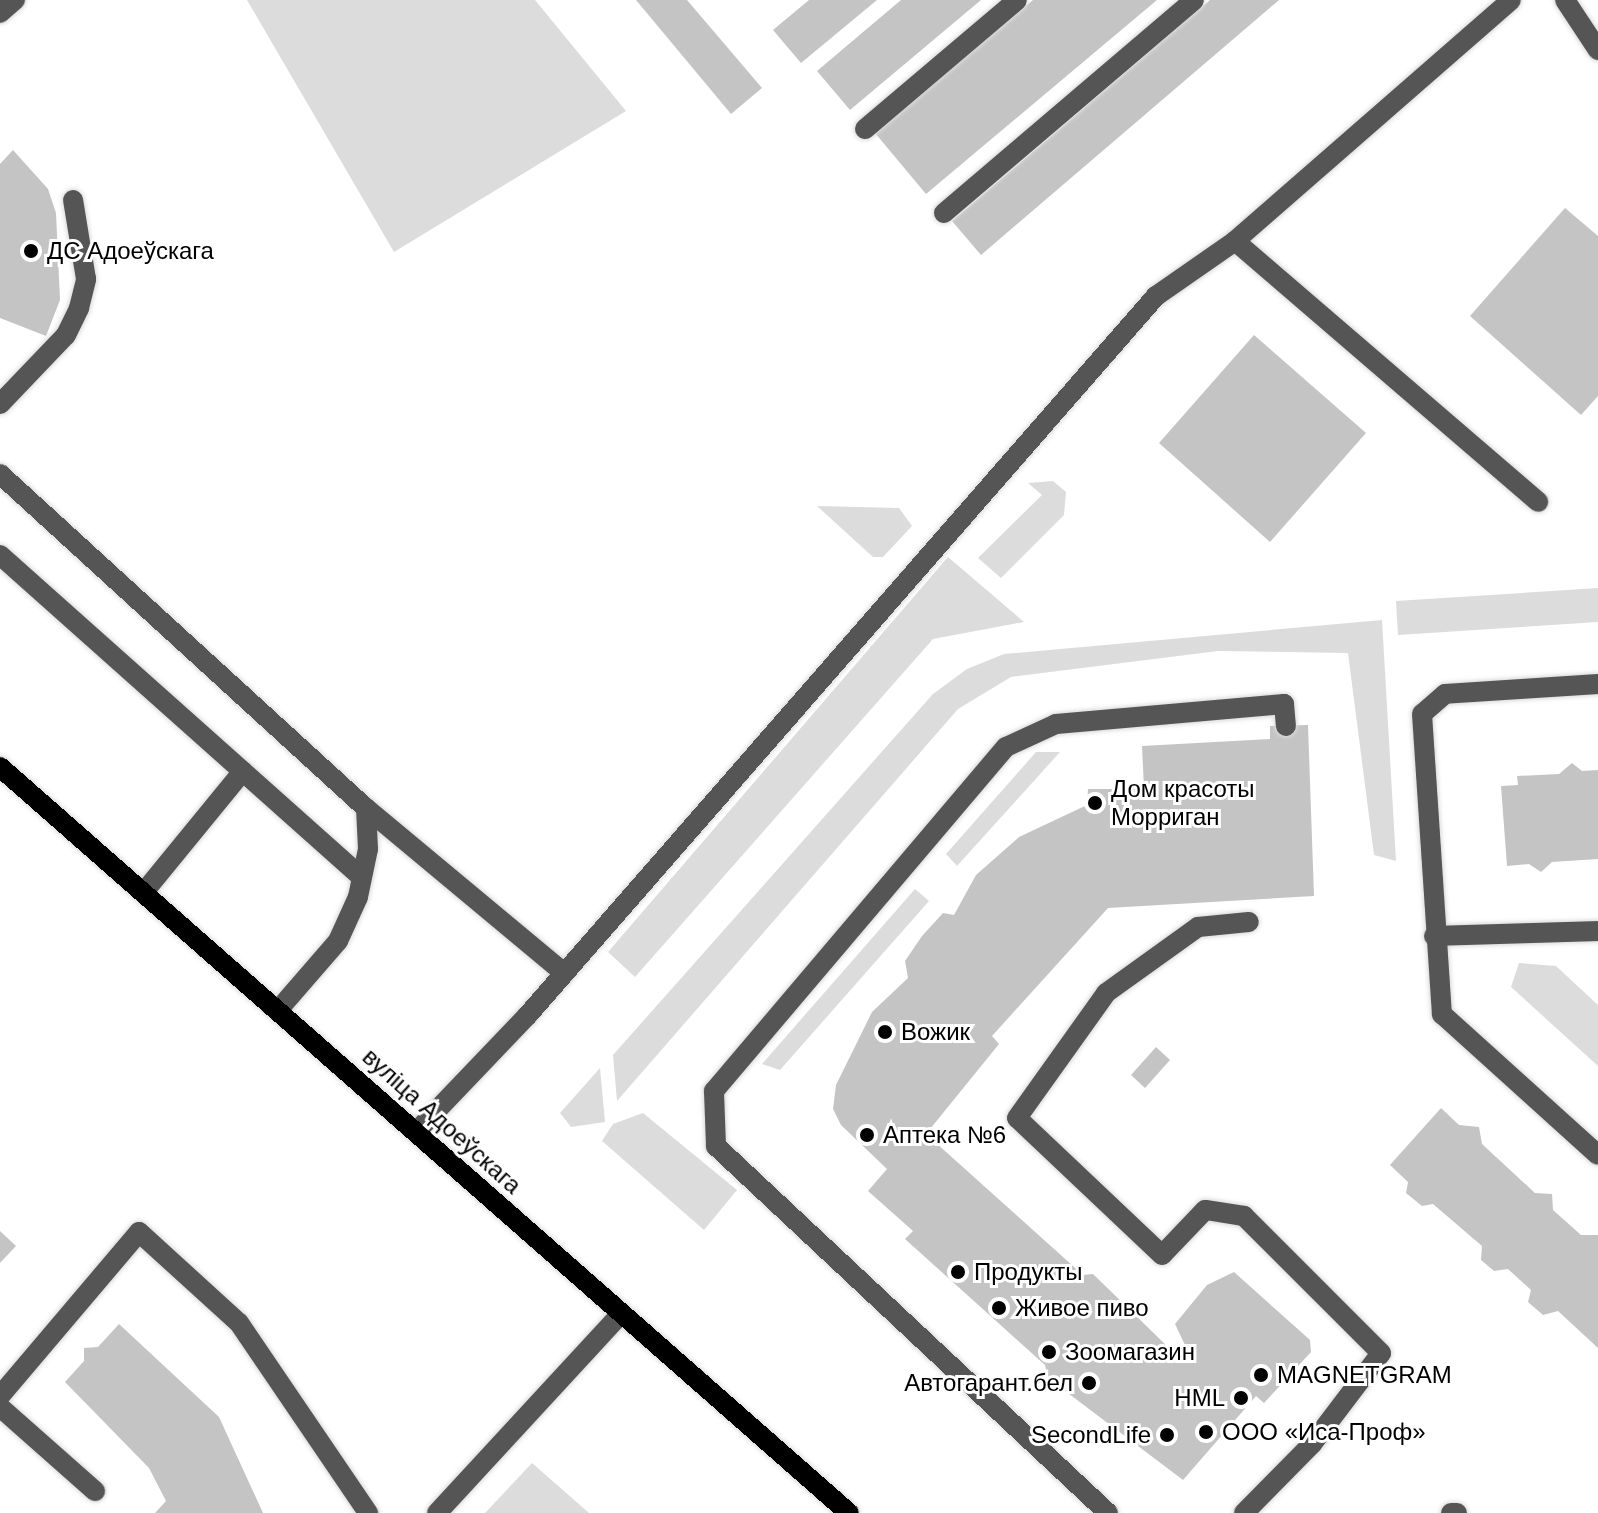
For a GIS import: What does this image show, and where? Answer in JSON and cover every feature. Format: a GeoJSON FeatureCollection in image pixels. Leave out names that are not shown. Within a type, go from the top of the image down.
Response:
{"type":"FeatureCollection","features":[{"type":"Feature","properties":{"kind":"main road","name":"вуліца Адоеўскага"},"geometry":{"type":"LineString","coordinates":[[0,767],[279,1009],[619,1316],[849,1513]]}},
{"type":"Feature","properties":{"kind":"lane"},"geometry":{"type":"LineString","coordinates":[[0,13],[15,0]]}},
{"type":"Feature","properties":{"kind":"lane"},"geometry":{"type":"LineString","coordinates":[[865,129],[1017,0]]}},
{"type":"Feature","properties":{"kind":"lane"},"geometry":{"type":"LineString","coordinates":[[944,213],[1194,0]]}},
{"type":"Feature","properties":{"kind":"lane"},"geometry":{"type":"LineString","coordinates":[[416,1132],[564,973],[1156,296],[1235,241],[1511,0]]}},
{"type":"Feature","properties":{"kind":"lane"},"geometry":{"type":"LineString","coordinates":[[1565,0],[1598,50]]}},
{"type":"Feature","properties":{"kind":"lane"},"geometry":{"type":"LineString","coordinates":[[0,404],[66,335],[79,308],[86,279],[73,200]]}},
{"type":"Feature","properties":{"kind":"lane"},"geometry":{"type":"LineString","coordinates":[[1235,241],[1538,502]]}},
{"type":"Feature","properties":{"kind":"lane"},"geometry":{"type":"LineString","coordinates":[[0,474],[366,808],[564,973]]}},
{"type":"Feature","properties":{"kind":"lane"},"geometry":{"type":"LineString","coordinates":[[0,555],[362,877]]}},
{"type":"Feature","properties":{"kind":"lane"},"geometry":{"type":"LineString","coordinates":[[1598,684],[1445,694],[1422,714],[1434,936],[1442,1014],[1598,1155]]}},
{"type":"Feature","properties":{"kind":"lane"},"geometry":{"type":"LineString","coordinates":[[1108,1513],[716,1146],[714,1091],[1006,747],[1056,724],[1284,704],[1286,726]]}},
{"type":"Feature","properties":{"kind":"lane"},"geometry":{"type":"LineString","coordinates":[[144,892],[243,771]]}},
{"type":"Feature","properties":{"kind":"lane"},"geometry":{"type":"LineString","coordinates":[[279,1009],[338,941],[362,877],[366,808]]}},
{"type":"Feature","properties":{"kind":"lane"},"geometry":{"type":"LineString","coordinates":[[1244,1513],[1312,1444],[1381,1353],[1244,1216],[1205,1210],[1162,1255],[1017,1118],[1106,993],[1198,927],[1249,922]]}},
{"type":"Feature","properties":{"kind":"lane"},"geometry":{"type":"LineString","coordinates":[[1434,936],[1598,931]]}},
{"type":"Feature","properties":{"kind":"lane"},"geometry":{"type":"LineString","coordinates":[[0,1396],[139,1232],[239,1323],[368,1513]]}},
{"type":"Feature","properties":{"kind":"lane"},"geometry":{"type":"LineString","coordinates":[[437,1513],[619,1316]]}},
{"type":"Feature","properties":{"kind":"lane"},"geometry":{"type":"LineString","coordinates":[[0,1407],[95,1491]]}},
{"type":"Feature","properties":{"kind":"shaded area"},"geometry":{"type":"Polygon","coordinates":[[[247,0],[535,0],[626,111],[394,252],[247,0]]]}},
{"type":"Feature","properties":{"kind":"shaded area"},"geometry":{"type":"Polygon","coordinates":[[[1053,481],[1066,492],[1064,515],[1001,578],[978,558],[1042,495],[1028,483],[1053,481]]]}},
{"type":"Feature","properties":{"kind":"shaded area"},"geometry":{"type":"Polygon","coordinates":[[[817,506],[899,508],[912,526],[883,557],[873,557],[817,506]]]}},
{"type":"Feature","properties":{"kind":"shaded area"},"geometry":{"type":"Polygon","coordinates":[[[948,557],[1024,622],[933,639],[635,977],[608,952],[948,557]]]}},
{"type":"Feature","properties":{"kind":"shaded area"},"geometry":{"type":"Polygon","coordinates":[[[1598,588],[1598,622],[1398,635],[1396,601],[1598,588]]]}},
{"type":"Feature","properties":{"kind":"shaded area"},"geometry":{"type":"Polygon","coordinates":[[[1382,620],[1396,861],[1374,855],[1348,653],[1218,651],[1011,677],[958,709],[617,1101],[613,1055],[933,694],[967,669],[1004,654],[1382,620]]]}},
{"type":"Feature","properties":{"kind":"shaded area"},"geometry":{"type":"Polygon","coordinates":[[[1036,752],[1060,752],[957,866],[946,854],[1036,752]]]}},
{"type":"Feature","properties":{"kind":"shaded area"},"geometry":{"type":"Polygon","coordinates":[[[915,889],[929,901],[780,1070],[762,1064],[915,889]]]}},
{"type":"Feature","properties":{"kind":"shaded area"},"geometry":{"type":"Polygon","coordinates":[[[1519,963],[1556,966],[1598,1005],[1598,1066],[1511,987],[1519,963]]]}},
{"type":"Feature","properties":{"kind":"shaded area"},"geometry":{"type":"Polygon","coordinates":[[[600,1068],[605,1122],[571,1127],[560,1113],[600,1068]]]}},
{"type":"Feature","properties":{"kind":"shaded area"},"geometry":{"type":"Polygon","coordinates":[[[643,1113],[737,1190],[704,1230],[602,1141],[613,1124],[643,1113]]]}},
{"type":"Feature","properties":{"kind":"shaded area"},"geometry":{"type":"Polygon","coordinates":[[[532,1463],[589,1513],[485,1513],[532,1463]]]}},
{"type":"Feature","properties":{"kind":"building"},"geometry":{"type":"Polygon","coordinates":[[[636,0],[687,0],[762,88],[731,114],[636,0]]]}},
{"type":"Feature","properties":{"kind":"building"},"geometry":{"type":"Polygon","coordinates":[[[809,0],[877,0],[801,63],[773,30],[809,0]]]}},
{"type":"Feature","properties":{"kind":"building"},"geometry":{"type":"Polygon","coordinates":[[[901,0],[981,0],[850,110],[817,71],[901,0]]]}},
{"type":"Feature","properties":{"kind":"building"},"geometry":{"type":"Polygon","coordinates":[[[1033,0],[1157,0],[926,194],[875,133],[1033,0]]]}},
{"type":"Feature","properties":{"kind":"building"},"geometry":{"type":"Polygon","coordinates":[[[1210,0],[1279,0],[981,255],[952,221],[1210,0]]]}},
{"type":"Feature","properties":{"kind":"building","name":"ДС Адоеўскага"},"geometry":{"type":"Polygon","coordinates":[[[13,150],[48,189],[56,213],[60,300],[46,336],[0,318],[0,164],[13,150]]]}},
{"type":"Feature","properties":{"kind":"building"},"geometry":{"type":"Polygon","coordinates":[[[1565,208],[1598,236],[1598,396],[1581,415],[1470,316],[1565,208]]]}},
{"type":"Feature","properties":{"kind":"building"},"geometry":{"type":"Polygon","coordinates":[[[1254,335],[1366,433],[1270,542],[1159,443],[1254,335]]]}},
{"type":"Feature","properties":{"kind":"building"},"geometry":{"type":"Polygon","coordinates":[[[1308,725],[1314,896],[1108,908],[992,1036],[999,1044],[926,1134],[1083,1275],[1093,1274],[1168,1347],[1163,1353],[1172,1361],[1185,1345],[1175,1324],[1207,1285],[1234,1272],[1310,1340],[1311,1352],[1264,1403],[1256,1396],[1183,1480],[1048,1378],[1045,1365],[905,1239],[913,1231],[868,1191],[887,1169],[841,1125],[833,1109],[836,1085],[872,1012],[908,978],[905,961],[922,936],[943,913],[954,915],[976,875],[1019,837],[1087,805],[1088,789],[1144,789],[1142,746],[1270,739],[1270,726],[1308,725]]]}},
{"type":"Feature","properties":{"kind":"building"},"geometry":{"type":"Polygon","coordinates":[[[1572,763],[1582,771],[1598,770],[1598,859],[1552,862],[1541,872],[1529,864],[1507,866],[1501,786],[1518,785],[1517,776],[1559,774],[1572,763]]]}},
{"type":"Feature","properties":{"kind":"building"},"geometry":{"type":"Polygon","coordinates":[[[1156,1047],[1170,1060],[1145,1088],[1131,1075],[1156,1047]]]}},
{"type":"Feature","properties":{"kind":"building"},"geometry":{"type":"Polygon","coordinates":[[[1441,1108],[1459,1125],[1479,1127],[1482,1144],[1535,1193],[1552,1194],[1553,1210],[1581,1235],[1598,1235],[1598,1348],[1558,1311],[1543,1315],[1528,1302],[1531,1290],[1508,1269],[1494,1271],[1481,1260],[1482,1246],[1433,1204],[1422,1206],[1406,1193],[1408,1182],[1390,1165],[1441,1108]]]}},
{"type":"Feature","properties":{"kind":"building"},"geometry":{"type":"Polygon","coordinates":[[[0,1231],[16,1246],[0,1263],[0,1231]]]}},
{"type":"Feature","properties":{"kind":"building"},"geometry":{"type":"Polygon","coordinates":[[[119,1324],[219,1417],[263,1513],[155,1513],[166,1501],[149,1468],[65,1382],[84,1361],[84,1348],[98,1347],[119,1324]]]}},
{"type":"Feature","properties":{"kind":"place","name":"ДС Адоеўскага"},"geometry":{"type":"Point","coordinates":[31,251]}},
{"type":"Feature","properties":{"kind":"place","name":"Дом красоты Морриган"},"geometry":{"type":"Point","coordinates":[1095,803]}},
{"type":"Feature","properties":{"kind":"place","name":"Вожик"},"geometry":{"type":"Point","coordinates":[885,1032]}},
{"type":"Feature","properties":{"kind":"place","name":"Аптека №6"},"geometry":{"type":"Point","coordinates":[867,1135]}},
{"type":"Feature","properties":{"kind":"place","name":"Продукты"},"geometry":{"type":"Point","coordinates":[958,1272]}},
{"type":"Feature","properties":{"kind":"place","name":"Живое пиво"},"geometry":{"type":"Point","coordinates":[999,1308]}},
{"type":"Feature","properties":{"kind":"place","name":"Зоомагазин"},"geometry":{"type":"Point","coordinates":[1049,1352]}},
{"type":"Feature","properties":{"kind":"place","name":"MAGNETGRAM"},"geometry":{"type":"Point","coordinates":[1261,1375]}},
{"type":"Feature","properties":{"kind":"place","name":"Автогарант.бел"},"geometry":{"type":"Point","coordinates":[1089,1383]}},
{"type":"Feature","properties":{"kind":"place","name":"HML"},"geometry":{"type":"Point","coordinates":[1241,1398]}},
{"type":"Feature","properties":{"kind":"place","name":"ООО «Иса-Проф»"},"geometry":{"type":"Point","coordinates":[1206,1432]}},
{"type":"Feature","properties":{"kind":"place","name":"SecondLife"},"geometry":{"type":"Point","coordinates":[1167,1435]}}]}
